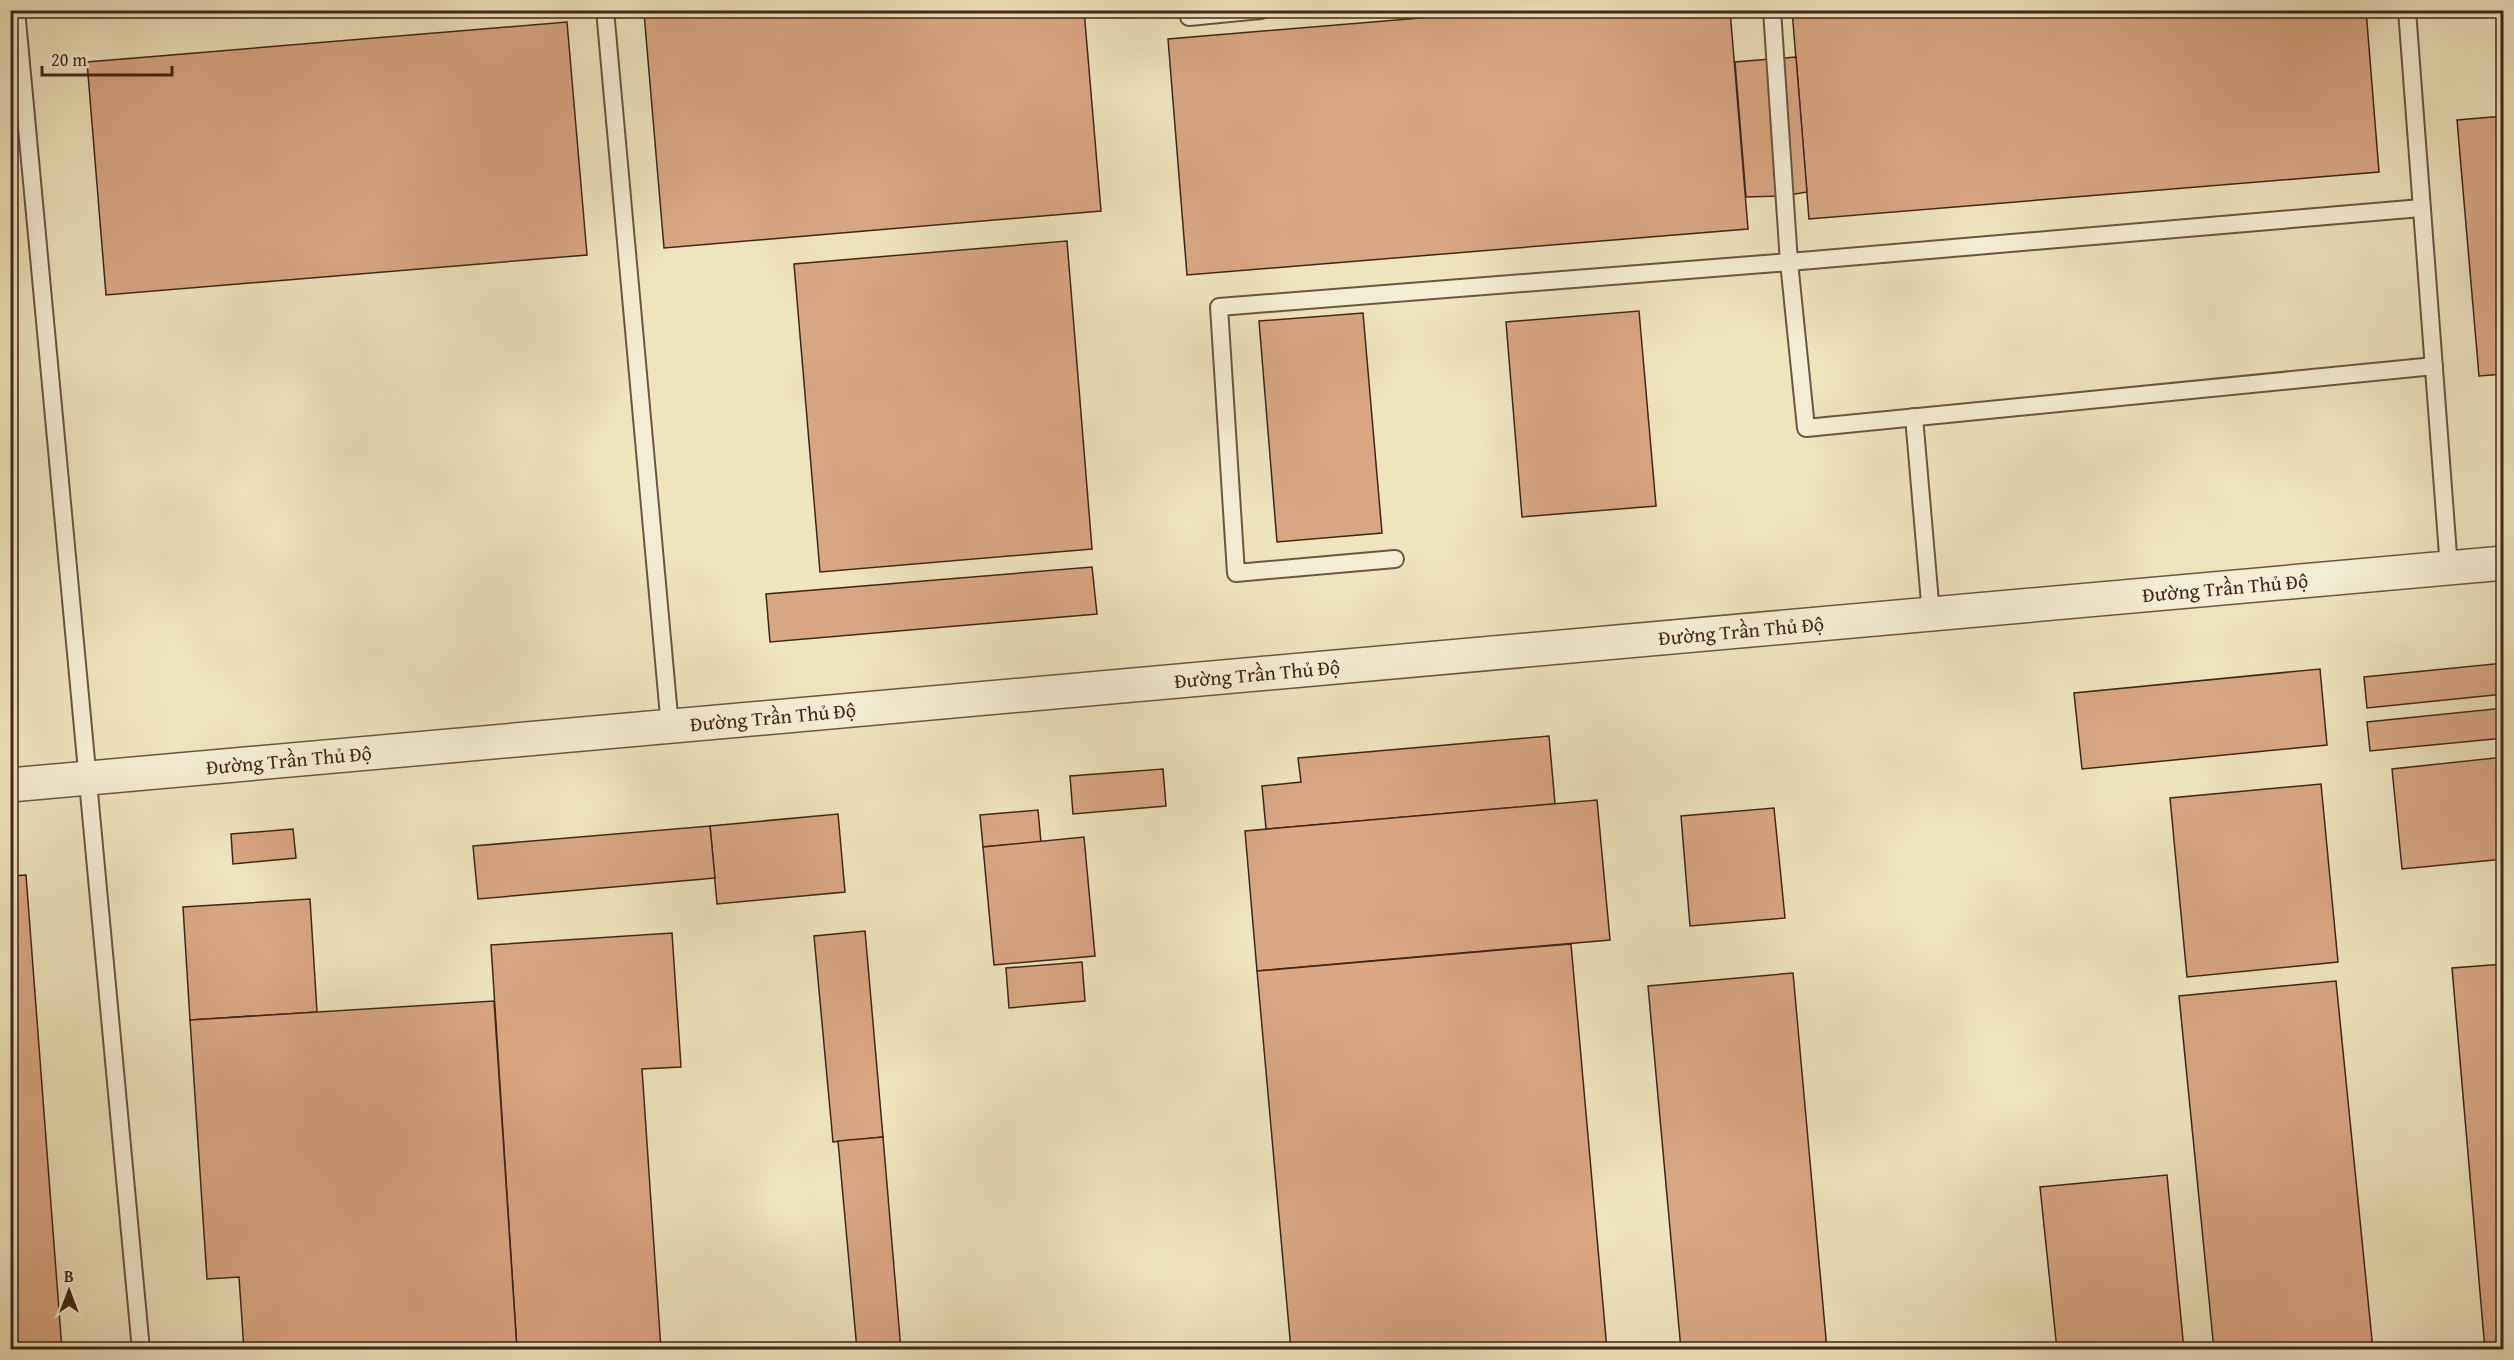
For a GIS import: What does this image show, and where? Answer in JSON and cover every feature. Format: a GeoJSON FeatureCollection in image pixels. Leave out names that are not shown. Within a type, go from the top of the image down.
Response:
{"type":"FeatureCollection","features":[{"type":"Feature","properties":{"kind":"street","name":"Đường Trần Thủ Độ"},"geometry":{"type":"LineString","coordinates":[[10,786],[2504,563]]}},
{"type":"Feature","properties":{"kind":"lane"},"geometry":{"type":"LineString","coordinates":[[16,10],[141,1350]]}},
{"type":"Feature","properties":{"kind":"lane"},"geometry":{"type":"LineString","coordinates":[[605,10],[670,727]]}},
{"type":"Feature","properties":{"kind":"lane"},"geometry":{"type":"LineString","coordinates":[[1189,17],[1261,10]]}},
{"type":"Feature","properties":{"kind":"lane"},"geometry":{"type":"LineString","coordinates":[[1772,10],[1789,262],[1806,428],[2434,366]]}},
{"type":"Feature","properties":{"kind":"lane"},"geometry":{"type":"LineString","coordinates":[[2407,10],[2449,568]]}},
{"type":"Feature","properties":{"kind":"lane"},"geometry":{"type":"LineString","coordinates":[[1395,560],[1236,573],[1219,307],[1789,262],[2421,208]]}},
{"type":"Feature","properties":{"kind":"lane"},"geometry":{"type":"LineString","coordinates":[[1914,417],[1931,614]]}},
{"type":"Feature","properties":{"kind":"building"},"geometry":{"type":"Polygon","coordinates":[[[669,10],[1084,10],[1101,211],[664,248],[644,13],[669,10]]]}},
{"type":"Feature","properties":{"kind":"building"},"geometry":{"type":"Polygon","coordinates":[[[1517,10],[1730,10],[1748,229],[1187,275],[1168,39],[1517,10]]]}},
{"type":"Feature","properties":{"kind":"building"},"geometry":{"type":"Polygon","coordinates":[[[1792,10],[2366,10],[2379,172],[1809,219],[1792,10]]]}},
{"type":"Feature","properties":{"kind":"building"},"geometry":{"type":"Polygon","coordinates":[[[567,22],[587,255],[106,295],[87,62],[567,22]]]}},
{"type":"Feature","properties":{"kind":"building"},"geometry":{"type":"Polygon","coordinates":[[[1796,57],[1807,192],[1784,196],[1746,197],[1735,62],[1796,57]]]}},
{"type":"Feature","properties":{"kind":"building"},"geometry":{"type":"Polygon","coordinates":[[[2504,116],[2504,374],[2479,376],[2457,120],[2504,116]]]}},
{"type":"Feature","properties":{"kind":"building"},"geometry":{"type":"Polygon","coordinates":[[[1067,241],[1092,549],[820,572],[794,264],[1067,241]]]}},
{"type":"Feature","properties":{"kind":"building"},"geometry":{"type":"Polygon","coordinates":[[[1639,311],[1656,506],[1522,517],[1506,322],[1639,311]]]}},
{"type":"Feature","properties":{"kind":"building"},"geometry":{"type":"Polygon","coordinates":[[[1363,313],[1382,533],[1277,542],[1259,321],[1363,313]]]}},
{"type":"Feature","properties":{"kind":"building"},"geometry":{"type":"Polygon","coordinates":[[[1092,567],[1097,614],[770,642],[766,594],[1092,567]]]}},
{"type":"Feature","properties":{"kind":"building"},"geometry":{"type":"Polygon","coordinates":[[[2504,663],[2504,694],[2367,708],[2364,677],[2504,663]]]}},
{"type":"Feature","properties":{"kind":"building"},"geometry":{"type":"Polygon","coordinates":[[[2320,669],[2327,745],[2082,769],[2074,693],[2320,669]]]}},
{"type":"Feature","properties":{"kind":"building"},"geometry":{"type":"Polygon","coordinates":[[[2504,708],[2504,738],[2370,751],[2367,722],[2504,708]]]}},
{"type":"Feature","properties":{"kind":"building"},"geometry":{"type":"Polygon","coordinates":[[[1549,736],[1555,804],[1266,829],[1262,786],[1301,782],[1298,758],[1549,736]]]}},
{"type":"Feature","properties":{"kind":"building"},"geometry":{"type":"Polygon","coordinates":[[[2504,757],[2504,859],[2402,869],[2392,769],[2504,757]]]}},
{"type":"Feature","properties":{"kind":"building"},"geometry":{"type":"Polygon","coordinates":[[[1163,769],[1166,806],[1073,814],[1070,776],[1163,769]]]}},
{"type":"Feature","properties":{"kind":"building"},"geometry":{"type":"Polygon","coordinates":[[[2321,784],[2338,962],[2187,977],[2170,798],[2321,784]]]}},
{"type":"Feature","properties":{"kind":"building"},"geometry":{"type":"Polygon","coordinates":[[[1597,800],[1610,940],[1257,971],[1245,831],[1597,800]]]}},
{"type":"Feature","properties":{"kind":"building"},"geometry":{"type":"Polygon","coordinates":[[[1774,808],[1785,918],[1690,926],[1681,816],[1774,808]]]}},
{"type":"Feature","properties":{"kind":"building"},"geometry":{"type":"Polygon","coordinates":[[[1038,810],[1041,842],[983,847],[980,815],[1038,810]]]}},
{"type":"Feature","properties":{"kind":"building"},"geometry":{"type":"Polygon","coordinates":[[[838,814],[845,892],[717,904],[710,826],[838,814]]]}},
{"type":"Feature","properties":{"kind":"building"},"geometry":{"type":"Polygon","coordinates":[[[710,826],[715,878],[478,899],[473,846],[710,826]]]}},
{"type":"Feature","properties":{"kind":"building"},"geometry":{"type":"Polygon","coordinates":[[[293,829],[296,858],[233,864],[231,834],[293,829]]]}},
{"type":"Feature","properties":{"kind":"building"},"geometry":{"type":"Polygon","coordinates":[[[1084,837],[1095,956],[994,965],[983,847],[1084,837]]]}},
{"type":"Feature","properties":{"kind":"building"},"geometry":{"type":"Polygon","coordinates":[[[26,875],[62,1350],[10,1350],[10,876],[26,875]]]}},
{"type":"Feature","properties":{"kind":"building"},"geometry":{"type":"Polygon","coordinates":[[[310,899],[317,1012],[190,1020],[183,907],[310,899]]]}},
{"type":"Feature","properties":{"kind":"building"},"geometry":{"type":"Polygon","coordinates":[[[865,931],[883,1137],[833,1142],[814,936],[865,931]]]}},
{"type":"Feature","properties":{"kind":"building"},"geometry":{"type":"Polygon","coordinates":[[[672,933],[681,1067],[642,1069],[661,1350],[517,1350],[491,945],[672,933]]]}},
{"type":"Feature","properties":{"kind":"building"},"geometry":{"type":"Polygon","coordinates":[[[1571,944],[1607,1350],[1291,1350],[1257,971],[1571,944]]]}},
{"type":"Feature","properties":{"kind":"building"},"geometry":{"type":"Polygon","coordinates":[[[1082,962],[1085,1001],[1009,1008],[1006,968],[1082,962]]]}},
{"type":"Feature","properties":{"kind":"building"},"geometry":{"type":"Polygon","coordinates":[[[2504,964],[2504,1350],[2485,1350],[2452,968],[2504,964]]]}},
{"type":"Feature","properties":{"kind":"building"},"geometry":{"type":"Polygon","coordinates":[[[1793,973],[1827,1350],[1681,1350],[1648,986],[1793,973]]]}},
{"type":"Feature","properties":{"kind":"building"},"geometry":{"type":"Polygon","coordinates":[[[2336,981],[2373,1350],[2214,1350],[2179,996],[2336,981]]]}},
{"type":"Feature","properties":{"kind":"building"},"geometry":{"type":"Polygon","coordinates":[[[494,1001],[517,1350],[244,1350],[239,1277],[207,1279],[190,1020],[494,1001]]]}},
{"type":"Feature","properties":{"kind":"building"},"geometry":{"type":"Polygon","coordinates":[[[883,1137],[901,1350],[857,1350],[838,1141],[883,1137]]]}},
{"type":"Feature","properties":{"kind":"building"},"geometry":{"type":"Polygon","coordinates":[[[2167,1175],[2184,1350],[2057,1350],[2040,1187],[2167,1175]]]}}]}
